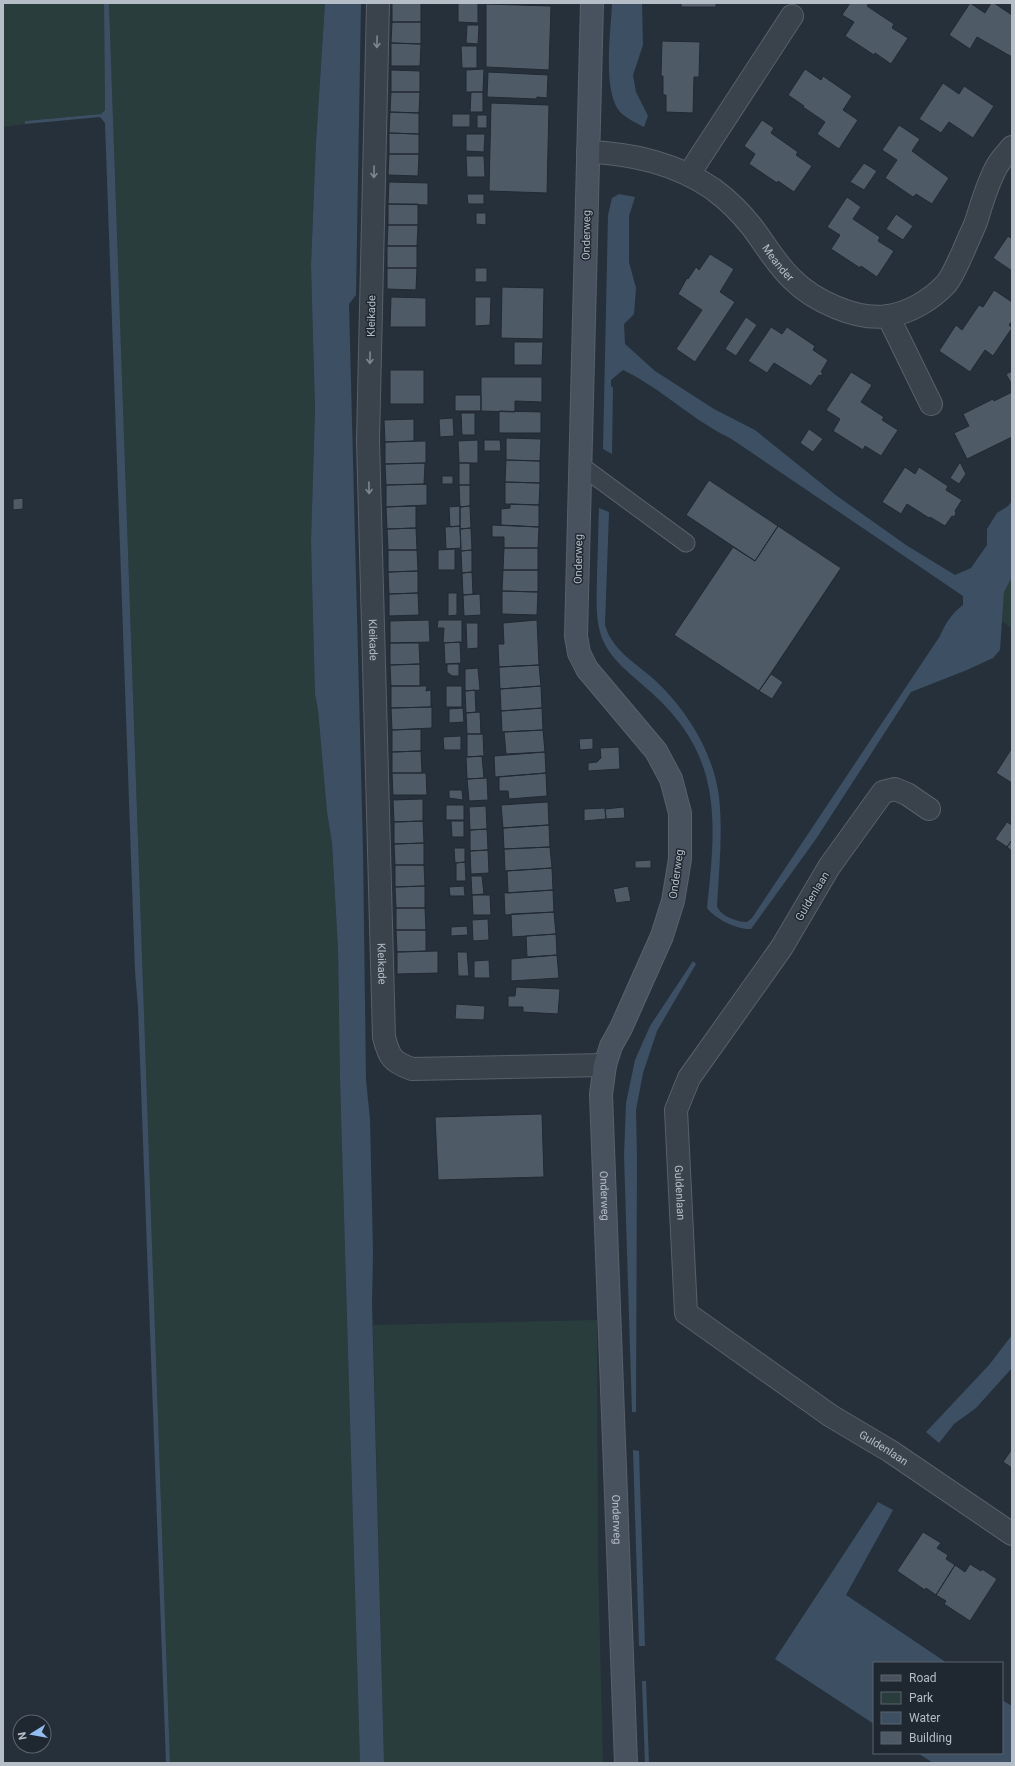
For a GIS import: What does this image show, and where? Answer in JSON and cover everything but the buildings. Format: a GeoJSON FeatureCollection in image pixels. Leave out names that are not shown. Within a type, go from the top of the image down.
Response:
{"type":"FeatureCollection","features":[{"type":"Feature","properties":{"kind":"street","name":"Kleikade"},"geometry":{"type":"LineString","coordinates":[[378,3],[368,440],[384,1037],[388,1054],[397,1064],[412,1069],[605,1065]]}},
{"type":"Feature","properties":{"kind":"street","name":"Onderweg"},"geometry":{"type":"LineString","coordinates":[[592,3],[576,636],[579,653],[587,669],[656,751],[671,779],[680,813],[680,859],[673,901],[664,929],[621,1028],[611,1046],[605,1065],[601,1094],[626,1763]]}},
{"type":"Feature","properties":{"kind":"street"},"geometry":{"type":"LineString","coordinates":[[688,174],[792,16]]}},
{"type":"Feature","properties":{"kind":"street","name":"Meander"},"geometry":{"type":"LineString","coordinates":[[588,152],[614,152],[633,156],[688,174],[713,189],[733,205],[793,280],[817,298],[842,310],[869,315],[888,316],[908,310],[928,300],[947,284],[959,261],[975,223],[985,192],[998,164],[1012,147]]}},
{"type":"Feature","properties":{"kind":"street"},"geometry":{"type":"LineString","coordinates":[[888,316],[931,404]]}},
{"type":"Feature","properties":{"kind":"street","name":"Guldenlaan"},"geometry":{"type":"LineString","coordinates":[[930,809],[907,794],[896,789],[883,792],[829,867],[782,947],[689,1078],[676,1110],[686,1313],[831,1416],[890,1452],[1012,1534]]}},
{"type":"Feature","properties":{"kind":"lane"},"geometry":{"type":"LineString","coordinates":[[580,465],[686,543]]}},
{"type":"Feature","properties":{"kind":"green space"},"geometry":{"type":"Polygon","coordinates":[[[3,3],[104,3],[105,110],[101,114],[25,121],[25,124],[3,127],[3,3]]]}},
{"type":"Feature","properties":{"kind":"green space"},"geometry":{"type":"Polygon","coordinates":[[[109,3],[325,3],[316,142],[311,265],[315,409],[311,542],[315,694],[318,710],[327,812],[332,843],[338,949],[340,1079],[360,1763],[170,1763],[109,3]]]}},
{"type":"Feature","properties":{"kind":"green space"},"geometry":{"type":"Polygon","coordinates":[[[1012,577],[1012,629],[1002,621],[1004,592],[1012,577]]]}},
{"type":"Feature","properties":{"kind":"green space"},"geometry":{"type":"Polygon","coordinates":[[[597,1320],[598,1564],[603,1763],[384,1763],[373,1325],[597,1320]]]}},
{"type":"Feature","properties":{"kind":"water"},"geometry":{"type":"Polygon","coordinates":[[[104,3],[109,3],[170,1763],[166,1763],[138,1007],[135,971],[105,123],[100,117],[25,124],[25,121],[101,114],[105,110],[104,3]]]}},
{"type":"Feature","properties":{"kind":"water"},"geometry":{"type":"Polygon","coordinates":[[[325,3],[361,3],[356,295],[349,304],[363,849],[366,1080],[370,1119],[373,1253],[372,1303],[384,1763],[360,1763],[340,1079],[338,949],[332,843],[327,812],[318,710],[315,694],[311,542],[315,409],[311,265],[316,142],[325,3]]]}},
{"type":"Feature","properties":{"kind":"water"},"geometry":{"type":"Polygon","coordinates":[[[612,3],[642,3],[643,45],[633,75],[636,92],[648,116],[644,127],[620,112],[614,102],[609,76],[609,44],[612,3]]]}},
{"type":"Feature","properties":{"kind":"water"},"geometry":{"type":"Polygon","coordinates":[[[619,194],[635,197],[629,216],[629,262],[636,288],[634,314],[624,324],[625,344],[655,371],[714,409],[755,430],[837,496],[906,545],[955,575],[971,568],[987,545],[987,529],[997,513],[1008,506],[1012,501],[1012,577],[1004,592],[1000,650],[993,658],[911,692],[816,839],[751,929],[733,926],[715,916],[707,908],[712,848],[710,793],[703,768],[693,743],[676,719],[654,695],[615,659],[604,642],[600,632],[597,618],[599,508],[609,512],[605,625],[615,644],[630,660],[655,680],[673,699],[692,724],[700,738],[712,767],[719,797],[721,824],[717,906],[722,913],[729,918],[739,921],[747,922],[752,918],[940,636],[949,619],[963,605],[963,596],[730,438],[716,431],[637,377],[623,370],[611,380],[611,386],[613,388],[612,454],[603,449],[608,215],[612,198],[619,194]]]}},
{"type":"Feature","properties":{"kind":"water"},"geometry":{"type":"Polygon","coordinates":[[[693,961],[696,964],[657,1031],[643,1073],[636,1110],[636,1412],[632,1412],[624,1156],[626,1103],[635,1060],[650,1026],[693,961]]]}},
{"type":"Feature","properties":{"kind":"water"},"geometry":{"type":"Polygon","coordinates":[[[1012,1335],[1012,1368],[976,1408],[954,1424],[939,1443],[926,1432],[989,1365],[1012,1335]]]}},
{"type":"Feature","properties":{"kind":"water"},"geometry":{"type":"Polygon","coordinates":[[[633,1450],[639,1451],[645,1646],[639,1646],[633,1450]]]}},
{"type":"Feature","properties":{"kind":"water"},"geometry":{"type":"Polygon","coordinates":[[[878,1502],[893,1510],[846,1595],[946,1662],[873,1662],[873,1723],[775,1659],[878,1502]]]}},
{"type":"Feature","properties":{"kind":"water"},"geometry":{"type":"Polygon","coordinates":[[[642,1681],[646,1681],[649,1763],[645,1763],[642,1681]]]}},
{"type":"Feature","properties":{"kind":"water"},"geometry":{"type":"Polygon","coordinates":[[[1003,1701],[1012,1706],[1012,1763],[933,1763],[920,1754],[1003,1754],[1003,1701]]]}}]}
